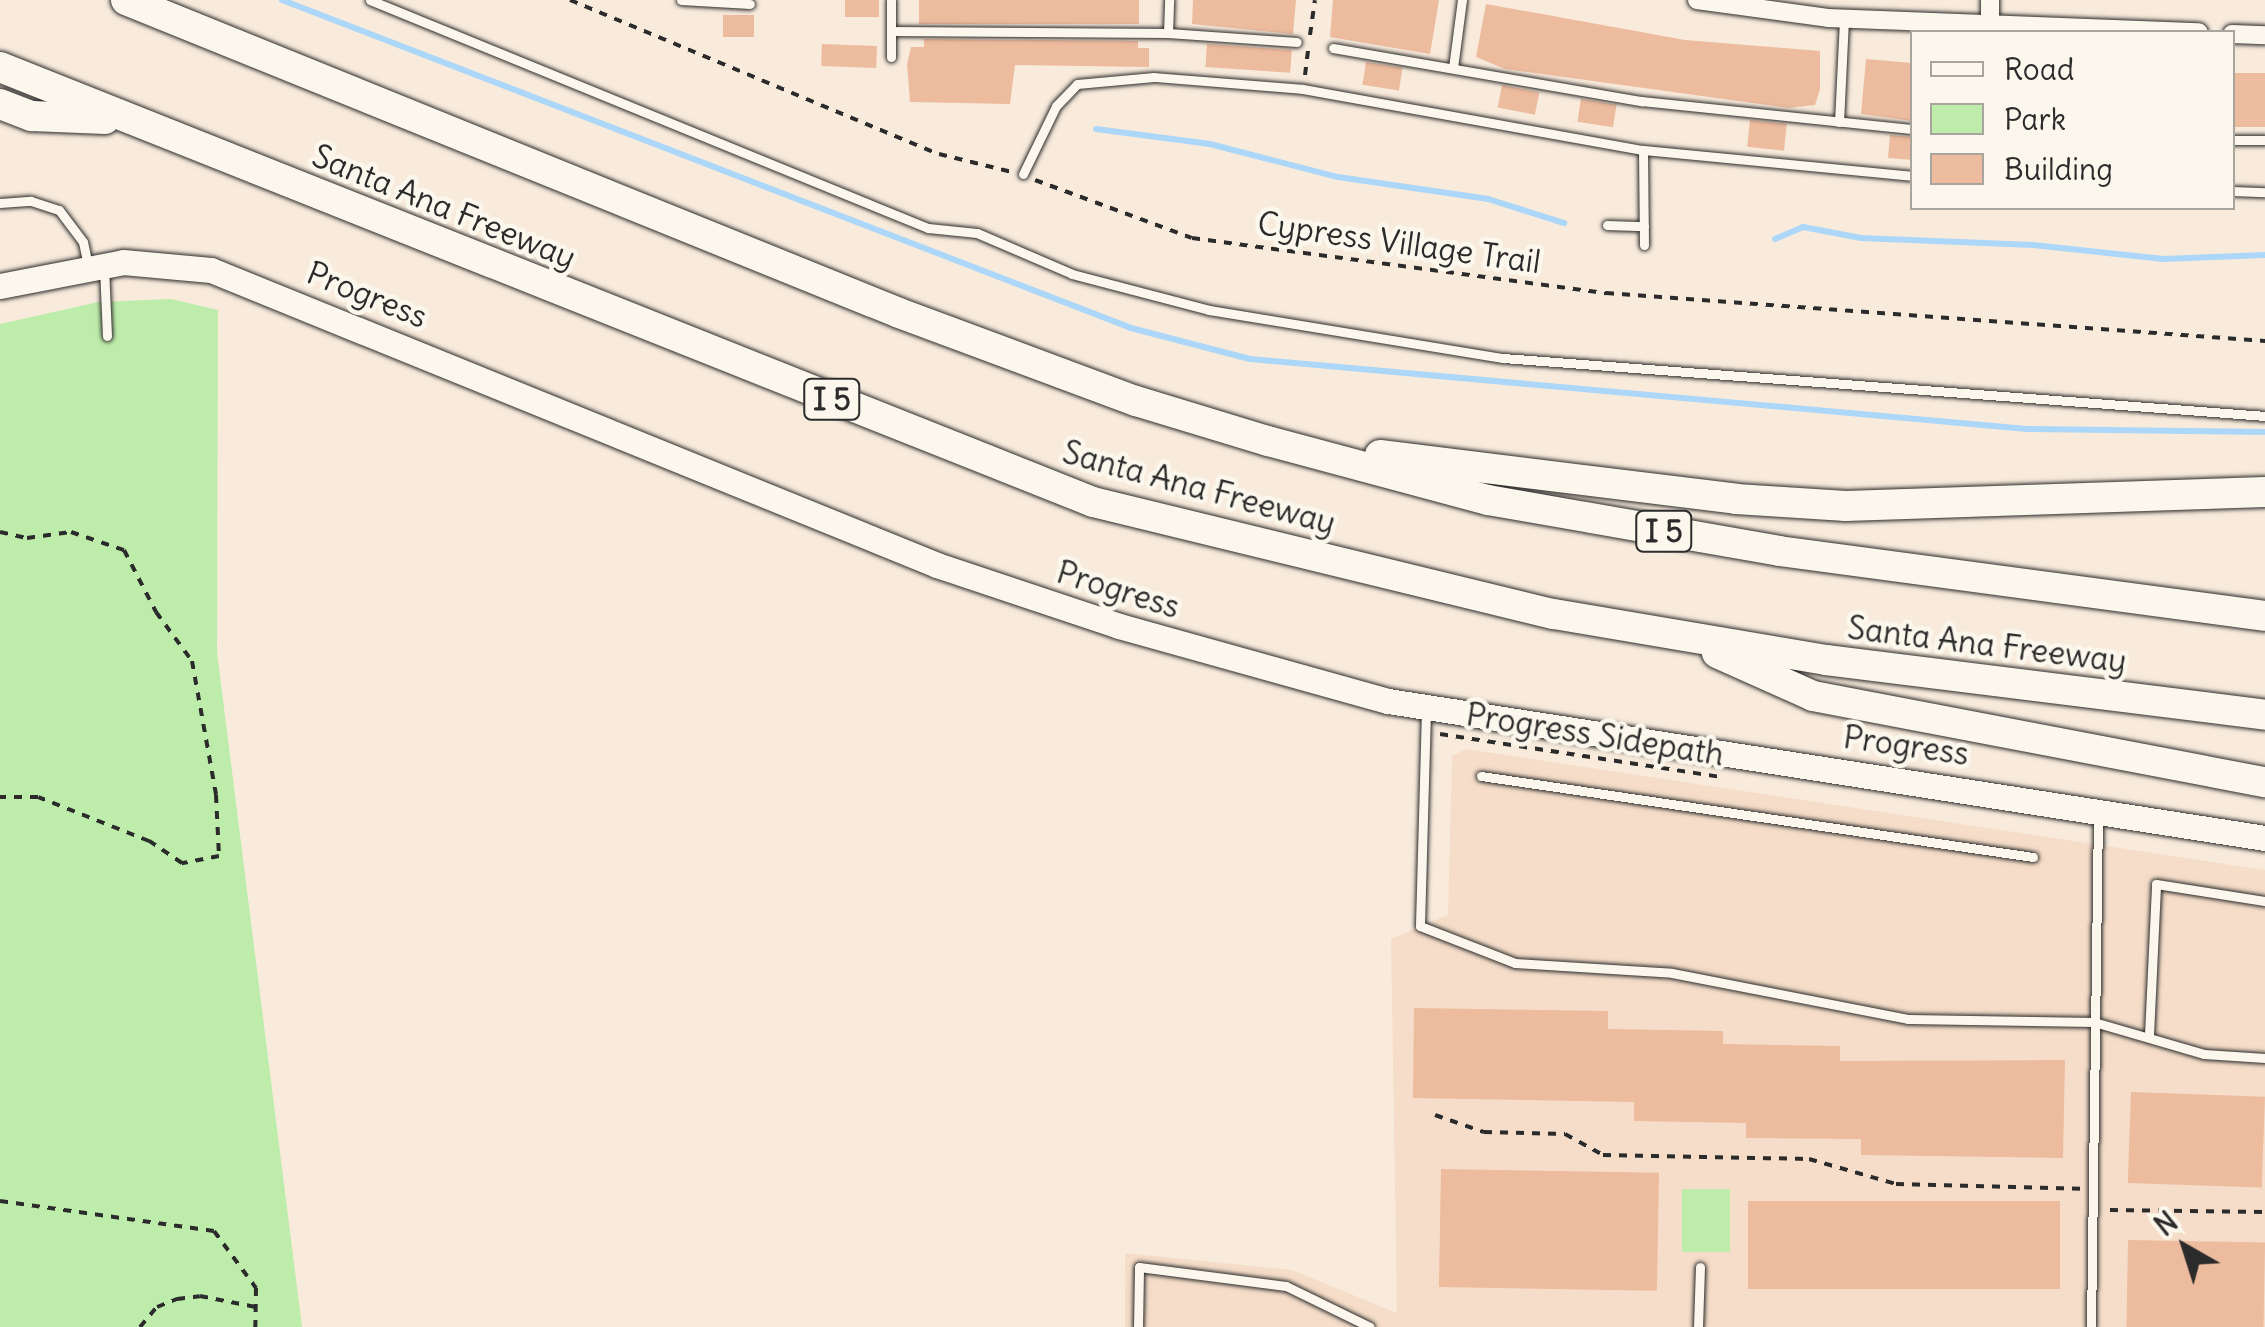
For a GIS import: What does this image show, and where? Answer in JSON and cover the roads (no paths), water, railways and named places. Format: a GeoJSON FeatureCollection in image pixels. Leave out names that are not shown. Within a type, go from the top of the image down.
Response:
{"type":"FeatureCollection","features":[{"type":"Feature","properties":{"kind":"highway","name":"Santa Ana Freeway"},"geometry":{"type":"LineString","coordinates":[[126,0],[900,313],[1136,401],[1268,440],[1488,500],[1779,551],[2265,616]]}},
{"type":"Feature","properties":{"kind":"highway","name":"Santa Ana Freeway"},"geometry":{"type":"LineString","coordinates":[[0,67],[1092,502],[1554,614],[1678,635],[2265,715]]}},
{"type":"Feature","properties":{"kind":"highway"},"geometry":{"type":"LineString","coordinates":[[0,104],[32,116],[129,120]]}},
{"type":"Feature","properties":{"kind":"highway"},"geometry":{"type":"LineString","coordinates":[[1268,440],[1736,500],[1846,506],[2265,492]]}},
{"type":"Feature","properties":{"kind":"highway"},"geometry":{"type":"LineString","coordinates":[[2066,590],[2265,594]]}},
{"type":"Feature","properties":{"kind":"highway"},"geometry":{"type":"LineString","coordinates":[[1678,635],[1814,696],[2265,782]]}},
{"type":"Feature","properties":{"kind":"street"},"geometry":{"type":"LineString","coordinates":[[1697,0],[1789,6],[1844,18],[2103,30]]}},
{"type":"Feature","properties":{"kind":"street"},"geometry":{"type":"LineString","coordinates":[[1990,0],[1990,24]]}},
{"type":"Feature","properties":{"kind":"street"},"geometry":{"type":"LineString","coordinates":[[2235,34],[2265,35]]}},
{"type":"Feature","properties":{"kind":"street","name":"Progress"},"geometry":{"type":"LineString","coordinates":[[0,286],[96,265],[160,262],[254,284],[937,565],[1119,626],[1426,719],[2099,811],[2265,838]]}},
{"type":"Feature","properties":{"kind":"lane"},"geometry":{"type":"LineString","coordinates":[[370,0],[928,228],[977,233],[1072,274],[1209,310],[1503,358],[2265,416]]}},
{"type":"Feature","properties":{"kind":"lane"},"geometry":{"type":"LineString","coordinates":[[681,0],[750,4]]}},
{"type":"Feature","properties":{"kind":"lane"},"geometry":{"type":"LineString","coordinates":[[891,0],[891,57]]}},
{"type":"Feature","properties":{"kind":"lane"},"geometry":{"type":"LineString","coordinates":[[1168,33],[1169,0]]}},
{"type":"Feature","properties":{"kind":"lane"},"geometry":{"type":"LineString","coordinates":[[1452,68],[1462,0]]}},
{"type":"Feature","properties":{"kind":"lane"},"geometry":{"type":"LineString","coordinates":[[1839,122],[1844,18]]}},
{"type":"Feature","properties":{"kind":"lane"},"geometry":{"type":"LineString","coordinates":[[891,32],[1168,33],[1297,42]]}},
{"type":"Feature","properties":{"kind":"lane"},"geometry":{"type":"LineString","coordinates":[[1333,48],[1641,100],[1910,129]]}},
{"type":"Feature","properties":{"kind":"lane"},"geometry":{"type":"LineString","coordinates":[[1023,174],[1056,106],[1093,78],[1226,79],[1643,150],[1910,176]]}},
{"type":"Feature","properties":{"kind":"lane"},"geometry":{"type":"LineString","coordinates":[[2235,140],[2265,140]]}},
{"type":"Feature","properties":{"kind":"lane"},"geometry":{"type":"LineString","coordinates":[[1643,150],[1644,245]]}},
{"type":"Feature","properties":{"kind":"lane"},"geometry":{"type":"LineString","coordinates":[[2235,191],[2265,192]]}},
{"type":"Feature","properties":{"kind":"lane"},"geometry":{"type":"LineString","coordinates":[[0,203],[32,201],[59,210],[96,265],[108,336]]}},
{"type":"Feature","properties":{"kind":"lane"},"geometry":{"type":"LineString","coordinates":[[1607,225],[1644,226]]}},
{"type":"Feature","properties":{"kind":"lane"},"geometry":{"type":"LineString","coordinates":[[1426,719],[1420,926],[1516,962],[1672,973],[1908,1019],[2094,1022],[2204,1054],[2265,1058]]}},
{"type":"Feature","properties":{"kind":"lane"},"geometry":{"type":"LineString","coordinates":[[1480,776],[2034,856]]}},
{"type":"Feature","properties":{"kind":"lane"},"geometry":{"type":"LineString","coordinates":[[2091,1327],[2099,811]]}},
{"type":"Feature","properties":{"kind":"lane"},"geometry":{"type":"LineString","coordinates":[[2149,1035],[2156,884],[2265,901]]}},
{"type":"Feature","properties":{"kind":"lane"},"geometry":{"type":"LineString","coordinates":[[1138,1327],[1139,1267],[1286,1286],[1370,1327]]}},
{"type":"Feature","properties":{"kind":"lane"},"geometry":{"type":"LineString","coordinates":[[1698,1327],[1700,1267]]}},
{"type":"Feature","properties":{"kind":"waterway"},"geometry":{"type":"LineString","coordinates":[[282,0],[1131,328],[1250,359],[2027,429],[2265,432]]}},
{"type":"Feature","properties":{"kind":"waterway"},"geometry":{"type":"LineString","coordinates":[[1096,129],[1210,144],[1338,177],[1488,199],[1564,223]]}},
{"type":"Feature","properties":{"kind":"waterway"},"geometry":{"type":"LineString","coordinates":[[1775,239],[1803,227],[1861,238],[2033,245],[2163,259],[2265,255]]}}]}
